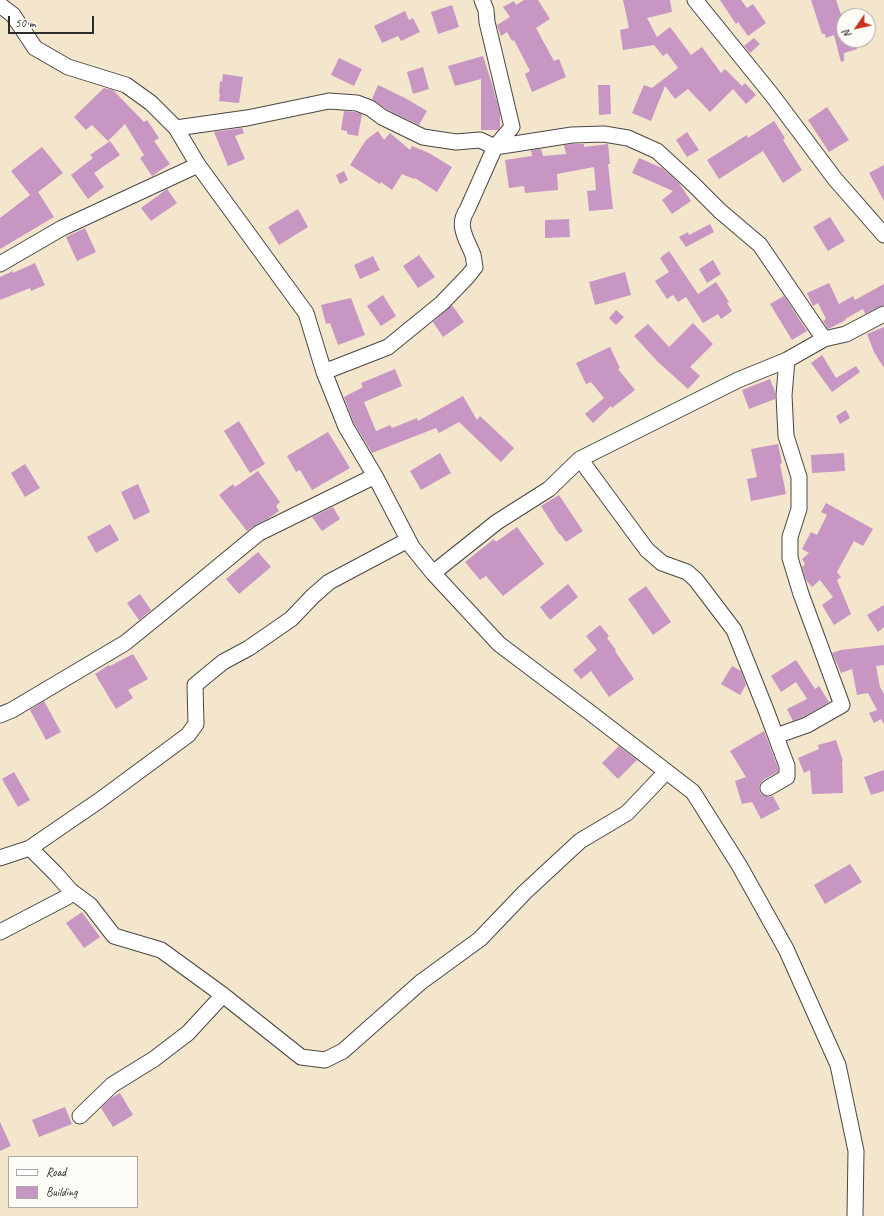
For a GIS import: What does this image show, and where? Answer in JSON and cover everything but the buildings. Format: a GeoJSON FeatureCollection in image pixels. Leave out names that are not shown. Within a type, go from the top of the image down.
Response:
{"type":"FeatureCollection","features":[{"type":"Feature","properties":{"kind":"street"},"geometry":{"type":"LineString","coordinates":[[324,372],[388,347],[442,303],[475,267],[473,255],[464,233],[462,223],[463,216],[495,147],[512,127],[487,22],[486,10],[482,0]]}},
{"type":"Feature","properties":{"kind":"street"},"geometry":{"type":"LineString","coordinates":[[695,0],[772,95],[835,179],[884,235]]}},
{"type":"Feature","properties":{"kind":"street"},"geometry":{"type":"LineString","coordinates":[[0,5],[13,15],[35,48],[68,67],[126,85],[151,103],[176,128],[198,165],[306,314],[324,372],[346,427],[375,476],[412,547],[433,574],[499,644],[693,792],[739,865],[786,949],[838,1065],[856,1151],[854,1216]]}},
{"type":"Feature","properties":{"kind":"street"},"geometry":{"type":"LineString","coordinates":[[176,128],[247,118],[329,101],[356,103],[370,108],[382,117],[423,137],[456,142],[480,140],[495,147],[572,135],[604,134],[628,138],[657,151],[720,211],[760,245],[824,339]]}},
{"type":"Feature","properties":{"kind":"street"},"geometry":{"type":"LineString","coordinates":[[0,264],[62,228],[198,165]]}},
{"type":"Feature","properties":{"kind":"street"},"geometry":{"type":"LineString","coordinates":[[433,574],[497,522],[549,489],[580,459],[738,380],[788,360],[824,339],[846,334],[884,314]]}},
{"type":"Feature","properties":{"kind":"street"},"geometry":{"type":"LineString","coordinates":[[776,736],[807,725],[842,705],[801,594],[790,558],[790,537],[799,509],[799,477],[786,436],[784,395],[788,360]]}},
{"type":"Feature","properties":{"kind":"street"},"geometry":{"type":"LineString","coordinates":[[580,459],[647,550],[662,563],[687,572],[696,580],[734,630],[787,766],[787,777],[768,788]]}},
{"type":"Feature","properties":{"kind":"street"},"geometry":{"type":"LineString","coordinates":[[0,715],[12,710],[125,642],[259,533],[375,476]]}},
{"type":"Feature","properties":{"kind":"street"},"geometry":{"type":"LineString","coordinates":[[0,858],[30,848],[100,800],[188,736],[196,724],[195,685],[223,662],[249,648],[292,619],[313,596],[330,582],[408,540]]}},
{"type":"Feature","properties":{"kind":"street"},"geometry":{"type":"LineString","coordinates":[[30,848],[71,891],[90,905],[114,936],[161,950],[223,995],[301,1057],[325,1060],[343,1051],[421,982],[480,938],[525,892],[580,841],[627,813],[666,772]]}},
{"type":"Feature","properties":{"kind":"street"},"geometry":{"type":"LineString","coordinates":[[0,932],[67,897],[71,891]]}},
{"type":"Feature","properties":{"kind":"street"},"geometry":{"type":"LineString","coordinates":[[80,1116],[112,1085],[154,1059],[188,1033],[223,995]]}}]}
